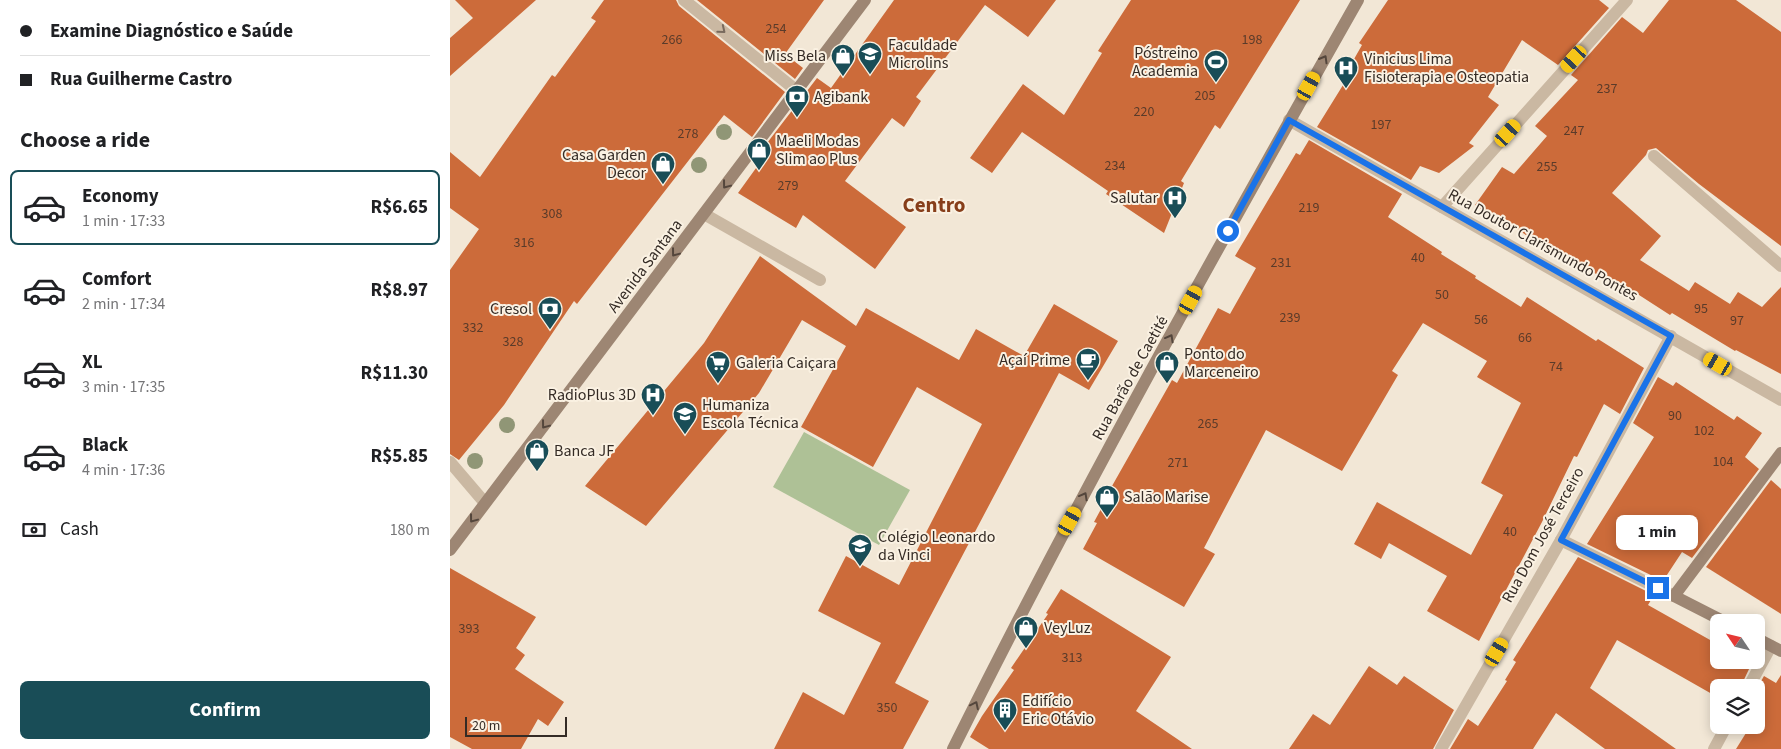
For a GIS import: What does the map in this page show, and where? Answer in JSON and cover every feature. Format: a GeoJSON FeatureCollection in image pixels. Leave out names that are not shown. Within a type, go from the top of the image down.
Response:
{"type":"FeatureCollection","features":[{"type":"Feature","properties":{"kind":"main road","name":"Avenida Santana"},"geometry":{"type":"LineString","coordinates":[[450,550],[865,0]]}},
{"type":"Feature","properties":{"kind":"main road","name":"Rua Barão de Caetité"},"geometry":{"type":"LineString","coordinates":[[953,749],[1024,607],[1289,120],[1358,0]]}},
{"type":"Feature","properties":{"kind":"main road"},"geometry":{"type":"LineString","coordinates":[[1710,614],[1674,596],[1781,453]]}},
{"type":"Feature","properties":{"kind":"main road"},"geometry":{"type":"LineString","coordinates":[[1765,643],[1776,649]]}},
{"type":"Feature","properties":{"kind":"street"},"geometry":{"type":"LineString","coordinates":[[684,0],[797,91]]}},
{"type":"Feature","properties":{"kind":"street"},"geometry":{"type":"LineString","coordinates":[[1442,207],[1626,0]]}},
{"type":"Feature","properties":{"kind":"street","name":"Rua Doutor Clarismundo Pontes"},"geometry":{"type":"LineString","coordinates":[[1289,120],[1781,400]]}},
{"type":"Feature","properties":{"kind":"street"},"geometry":{"type":"LineString","coordinates":[[1654,156],[1781,266]]}},
{"type":"Feature","properties":{"kind":"street"},"geometry":{"type":"LineString","coordinates":[[704,214],[820,280]]}},
{"type":"Feature","properties":{"kind":"street","name":"Rua Dom José Terceiro"},"geometry":{"type":"LineString","coordinates":[[1441,749],[1561,540],[1671,336]]}},
{"type":"Feature","properties":{"kind":"street"},"geometry":{"type":"LineString","coordinates":[[450,462],[485,503]]}},
{"type":"Feature","properties":{"kind":"street"},"geometry":{"type":"LineString","coordinates":[[1561,540],[1674,596]]}},
{"type":"Feature","properties":{"kind":"street"},"geometry":{"type":"LineString","coordinates":[[1754,679],[1776,649]]}},
{"type":"Feature","properties":{"kind":"street"},"geometry":{"type":"LineString","coordinates":[[1714,749],[1722,734]]}},
{"type":"Feature","properties":{"kind":"green space"},"geometry":{"type":"Polygon","coordinates":[[[804,432],[910,490],[879,545],[773,487],[804,432]]]}},
{"type":"Feature","properties":{"kind":"building"},"geometry":{"type":"Polygon","coordinates":[[[455,0],[536,0],[450,76],[450,38],[473,18],[455,0]]]}},
{"type":"Feature","properties":{"kind":"building"},"geometry":{"type":"Polygon","coordinates":[[[604,0],[676,0],[679,6],[785,92],[752,137],[724,115],[577,304],[574,301],[504,405],[459,460],[450,454],[450,270],[479,229],[450,208],[450,152],[480,177],[552,75],[555,77],[596,21],[591,18],[604,0]]]}},
{"type":"Feature","properties":{"kind":"building"},"geometry":{"type":"Polygon","coordinates":[[[697,0],[824,0],[785,54],[803,68],[795,79],[697,0]]]}},
{"type":"Feature","properties":{"kind":"building"},"geometry":{"type":"Polygon","coordinates":[[[894,0],[1056,0],[1028,37],[985,5],[916,97],[921,101],[904,127],[892,118],[845,181],[906,227],[875,269],[803,215],[796,228],[738,193],[769,150],[764,147],[817,78],[831,88],[894,0]]]}},
{"type":"Feature","properties":{"kind":"building"},"geometry":{"type":"Polygon","coordinates":[[[1131,0],[1300,0],[1220,129],[1215,125],[1181,181],[1184,183],[1164,233],[1106,194],[1108,191],[1022,132],[992,173],[970,158],[1023,84],[1064,115],[1102,53],[1098,51],[1131,0]]]}},
{"type":"Feature","properties":{"kind":"building"},"geometry":{"type":"Polygon","coordinates":[[[1388,0],[1599,0],[1609,8],[1558,65],[1522,40],[1488,97],[1499,105],[1469,143],[1474,146],[1439,173],[1420,166],[1411,180],[1317,127],[1348,77],[1345,75],[1362,45],[1359,43],[1388,0]]]}},
{"type":"Feature","properties":{"kind":"building"},"geometry":{"type":"Polygon","coordinates":[[[1669,0],[1736,0],[1781,32],[1781,246],[1699,184],[1656,148],[1648,150],[1646,155],[1612,193],[1661,236],[1640,260],[1689,291],[1695,282],[1730,304],[1738,292],[1762,307],[1781,287],[1781,374],[1735,351],[1672,313],[1670,315],[1622,284],[1619,288],[1534,236],[1532,239],[1511,225],[1509,228],[1475,205],[1502,167],[1514,174],[1547,136],[1535,126],[1578,80],[1571,75],[1622,17],[1643,33],[1669,0]]]}},
{"type":"Feature","properties":{"kind":"building"},"geometry":{"type":"Polygon","coordinates":[[[1309,140],[1402,194],[1388,217],[1442,252],[1441,254],[1476,276],[1475,278],[1521,307],[1527,297],[1596,341],[1598,339],[1644,368],[1620,414],[1604,404],[1577,457],[1574,456],[1542,522],[1479,641],[1427,611],[1447,576],[1389,543],[1381,559],[1354,544],[1377,502],[1471,555],[1503,495],[1481,483],[1521,403],[1477,377],[1487,361],[1423,323],[1392,371],[1398,375],[1342,471],[1266,430],[1204,548],[1215,554],[1184,607],[1083,549],[1097,523],[1094,522],[1112,486],[1172,380],[1177,383],[1218,308],[1230,314],[1256,268],[1235,256],[1296,153],[1300,155],[1309,140]]]}},
{"type":"Feature","properties":{"kind":"building"},"geometry":{"type":"Polygon","coordinates":[[[760,256],[856,326],[866,308],[959,360],[976,329],[1024,356],[1054,304],[1118,341],[1089,390],[1059,373],[895,683],[929,701],[903,749],[774,749],[803,692],[844,715],[881,643],[818,611],[846,556],[899,585],[982,424],[917,387],[873,467],[801,427],[846,346],[802,320],[759,393],[646,526],[585,486],[704,343],[760,256]]]}},
{"type":"Feature","properties":{"kind":"building"},"geometry":{"type":"Polygon","coordinates":[[[1658,377],[1673,386],[1676,382],[1734,420],[1737,416],[1762,433],[1745,457],[1759,469],[1692,558],[1682,552],[1663,581],[1587,544],[1654,437],[1633,423],[1658,377]]]}},
{"type":"Feature","properties":{"kind":"building"},"geometry":{"type":"Polygon","coordinates":[[[1771,480],[1781,489],[1781,614],[1706,567],[1771,480]]]}},
{"type":"Feature","properties":{"kind":"building"},"geometry":{"type":"Polygon","coordinates":[[[1578,557],[1654,595],[1648,605],[1710,640],[1710,669],[1749,669],[1744,679],[1710,679],[1710,693],[1617,640],[1590,688],[1676,749],[1605,749],[1556,713],[1533,749],[1450,749],[1468,719],[1478,726],[1507,681],[1505,680],[1516,662],[1513,660],[1578,557]]]}},
{"type":"Feature","properties":{"kind":"building"},"geometry":{"type":"Polygon","coordinates":[[[450,568],[536,617],[516,648],[525,655],[515,669],[564,702],[548,726],[538,719],[521,749],[472,749],[450,737],[450,568]]]}},
{"type":"Feature","properties":{"kind":"building"},"geometry":{"type":"Polygon","coordinates":[[[1061,589],[1171,657],[1136,711],[1192,749],[989,749],[970,737],[1014,670],[1011,668],[1048,614],[1046,613],[1061,589]]]}},
{"type":"Feature","properties":{"kind":"building"},"geometry":{"type":"Polygon","coordinates":[[[1369,666],[1397,685],[1404,676],[1454,710],[1433,749],[1289,749],[1313,714],[1330,725],[1369,666]]]}},
{"type":"Feature","properties":{"kind":"building"},"geometry":{"type":"Polygon","coordinates":[[[1781,675],[1781,749],[1736,749],[1745,734],[1765,734],[1765,679],[1762,679],[1764,676],[1776,683],[1781,675]]]}},
{"type":"Feature","properties":{"kind":"place","name":"Faculdade Microlins"},"geometry":{"type":"Point","coordinates":[870,75]}},
{"type":"Feature","properties":{"kind":"place","name":"Miss Bela"},"geometry":{"type":"Point","coordinates":[843,77]}},
{"type":"Feature","properties":{"kind":"place","name":"Póstreino Academia"},"geometry":{"type":"Point","coordinates":[1216,83]}},
{"type":"Feature","properties":{"kind":"place","name":"Vinicius Lima Fisioterapia e Osteopatia"},"geometry":{"type":"Point","coordinates":[1346,89]}},
{"type":"Feature","properties":{"kind":"place","name":"Agibank"},"geometry":{"type":"Point","coordinates":[797,118]}},
{"type":"Feature","properties":{"kind":"place","name":"Maeli Modas Slim ao Plus"},"geometry":{"type":"Point","coordinates":[759,171]}},
{"type":"Feature","properties":{"kind":"place","name":"Casa Garden Decor"},"geometry":{"type":"Point","coordinates":[663,185]}},
{"type":"Feature","properties":{"kind":"place","name":"Salutar"},"geometry":{"type":"Point","coordinates":[1175,219]}},
{"type":"Feature","properties":{"kind":"place","name":"Cresol"},"geometry":{"type":"Point","coordinates":[550,330]}},
{"type":"Feature","properties":{"kind":"place","name":"Açaí Prime"},"geometry":{"type":"Point","coordinates":[1088,381]}},
{"type":"Feature","properties":{"kind":"place","name":"Galeria Caiçara"},"geometry":{"type":"Point","coordinates":[718,384]}},
{"type":"Feature","properties":{"kind":"place","name":"Ponto do Marceneiro"},"geometry":{"type":"Point","coordinates":[1167,384]}},
{"type":"Feature","properties":{"kind":"place","name":"RadioPlus 3D"},"geometry":{"type":"Point","coordinates":[653,416]}},
{"type":"Feature","properties":{"kind":"place","name":"Humaniza Escola Técnica"},"geometry":{"type":"Point","coordinates":[685,435]}},
{"type":"Feature","properties":{"kind":"place","name":"Banca JF"},"geometry":{"type":"Point","coordinates":[537,472]}},
{"type":"Feature","properties":{"kind":"place","name":"Salão Marise"},"geometry":{"type":"Point","coordinates":[1107,518]}},
{"type":"Feature","properties":{"kind":"place","name":"Colégio Leonardo da Vinci"},"geometry":{"type":"Point","coordinates":[860,567]}},
{"type":"Feature","properties":{"kind":"place","name":"VeyLuz"},"geometry":{"type":"Point","coordinates":[1026,649]}},
{"type":"Feature","properties":{"kind":"place","name":"Edifício Eric Otávio"},"geometry":{"type":"Point","coordinates":[1005,731]}},
{"type":"Feature","properties":{"kind":"district","name":"Centro"},"geometry":{"type":"Point","coordinates":[934,205]}},
{"type":"Feature","properties":{"kind":"route"},"geometry":{"type":"LineString","coordinates":[[1228,231],[1289,120],[1671,336],[1561,540],[1658,588]]}}]}
